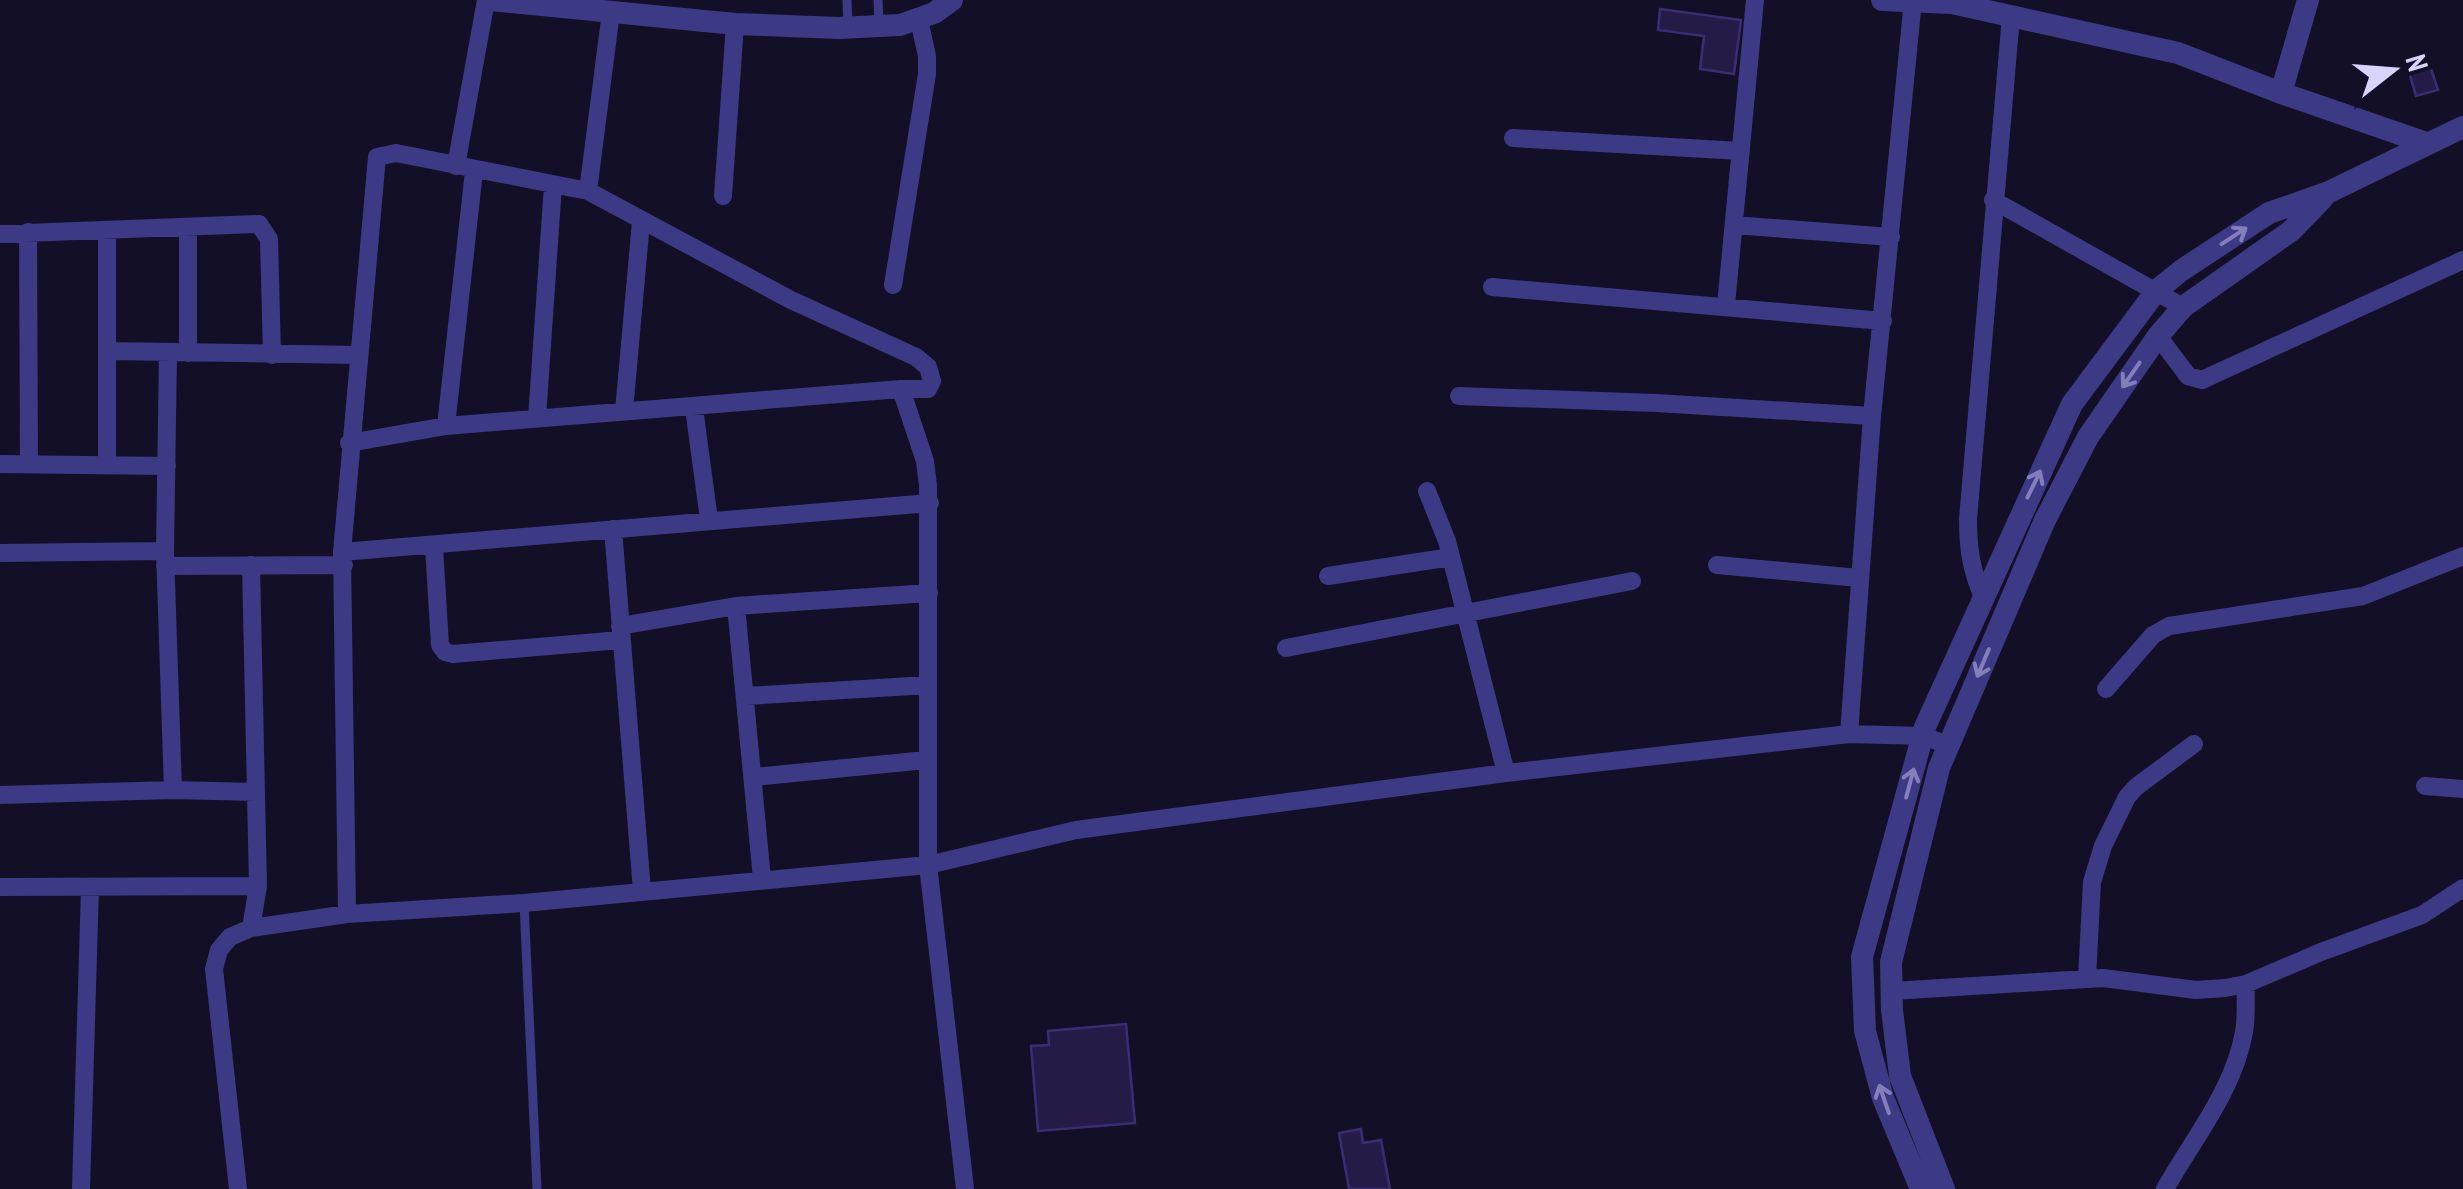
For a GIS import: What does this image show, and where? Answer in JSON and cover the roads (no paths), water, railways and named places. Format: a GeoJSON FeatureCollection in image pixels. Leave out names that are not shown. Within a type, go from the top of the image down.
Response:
{"type":"FeatureCollection","features":[{"type":"Feature","properties":{"kind":"street"},"geometry":{"type":"LineString","coordinates":[[446,426],[465,168],[488,0],[735,24],[848,28],[879,28],[918,20],[952,0]]}},
{"type":"Feature","properties":{"kind":"street"},"geometry":{"type":"LineString","coordinates":[[1726,306],[1755,0]]}},
{"type":"Feature","properties":{"kind":"street"},"geometry":{"type":"LineString","coordinates":[[1882,0],[2024,12],[2178,53],[2281,94],[2426,144]]}},
{"type":"Feature","properties":{"kind":"street"},"geometry":{"type":"LineString","coordinates":[[2281,94],[2308,0]]}},
{"type":"Feature","properties":{"kind":"street"},"geometry":{"type":"LineString","coordinates":[[1850,734],[1872,416],[1913,1]]}},
{"type":"Feature","properties":{"kind":"street"},"geometry":{"type":"LineString","coordinates":[[588,191],[611,12]]}},
{"type":"Feature","properties":{"kind":"street"},"geometry":{"type":"LineString","coordinates":[[1983,597],[1972,572],[1968,519],[1993,200],[2024,12]]}},
{"type":"Feature","properties":{"kind":"street"},"geometry":{"type":"LineString","coordinates":[[893,285],[927,74],[918,20]]}},
{"type":"Feature","properties":{"kind":"street"},"geometry":{"type":"LineString","coordinates":[[723,196],[735,24]]}},
{"type":"Feature","properties":{"kind":"street"},"geometry":{"type":"LineString","coordinates":[[1922,1189],[1882,1098],[1866,1031],[1862,957],[1922,736],[2072,404],[2157,290],[2182,270],[2269,213],[2329,192],[2463,127]]}},
{"type":"Feature","properties":{"kind":"street"},"geometry":{"type":"LineString","coordinates":[[1513,138],[1741,151]]}},
{"type":"Feature","properties":{"kind":"street"},"geometry":{"type":"LineString","coordinates":[[347,914],[343,559],[349,443],[376,157],[396,153],[588,191],[791,300],[916,357],[928,367],[932,381],[921,390],[446,426],[349,443]]}},
{"type":"Feature","properties":{"kind":"street"},"geometry":{"type":"LineString","coordinates":[[537,418],[553,185]]}},
{"type":"Feature","properties":{"kind":"street"},"geometry":{"type":"LineString","coordinates":[[1944,1189],[1900,1076],[1891,962],[1939,768],[2045,520],[2088,437],[2158,336],[2183,307],[2290,232],[2329,192]]}},
{"type":"Feature","properties":{"kind":"street"},"geometry":{"type":"LineString","coordinates":[[1993,200],[2183,307]]}},
{"type":"Feature","properties":{"kind":"street"},"geometry":{"type":"LineString","coordinates":[[624,411],[641,222]]}},
{"type":"Feature","properties":{"kind":"street"},"geometry":{"type":"LineString","coordinates":[[0,234],[252,223],[266,230],[269,239],[272,356]]}},
{"type":"Feature","properties":{"kind":"street"},"geometry":{"type":"LineString","coordinates":[[1734,225],[1891,236]]}},
{"type":"Feature","properties":{"kind":"street"},"geometry":{"type":"LineString","coordinates":[[188,227],[188,352]]}},
{"type":"Feature","properties":{"kind":"street"},"geometry":{"type":"LineString","coordinates":[[107,230],[107,465]]}},
{"type":"Feature","properties":{"kind":"street"},"geometry":{"type":"LineString","coordinates":[[28,232],[28,464]]}},
{"type":"Feature","properties":{"kind":"street"},"geometry":{"type":"LineString","coordinates":[[2158,336],[2188,376],[2202,380],[2463,260]]}},
{"type":"Feature","properties":{"kind":"street"},"geometry":{"type":"LineString","coordinates":[[1492,287],[1884,321]]}},
{"type":"Feature","properties":{"kind":"street"},"geometry":{"type":"LineString","coordinates":[[108,351],[358,355]]}},
{"type":"Feature","properties":{"kind":"street"},"geometry":{"type":"LineString","coordinates":[[168,354],[165,558],[173,790]]}},
{"type":"Feature","properties":{"kind":"street"},"geometry":{"type":"LineString","coordinates":[[902,389],[925,460],[930,503],[928,865],[965,1189]]}},
{"type":"Feature","properties":{"kind":"street"},"geometry":{"type":"LineString","coordinates":[[1459,396],[1872,416]]}},
{"type":"Feature","properties":{"kind":"street"},"geometry":{"type":"LineString","coordinates":[[694,408],[709,520]]}},
{"type":"Feature","properties":{"kind":"street"},"geometry":{"type":"LineString","coordinates":[[0,464],[167,466]]}},
{"type":"Feature","properties":{"kind":"street"},"geometry":{"type":"LineString","coordinates":[[1428,491],[1450,557],[1506,773]]}},
{"type":"Feature","properties":{"kind":"street"},"geometry":{"type":"LineString","coordinates":[[0,553],[251,565],[343,559],[709,520],[930,503]]}},
{"type":"Feature","properties":{"kind":"street"},"geometry":{"type":"LineString","coordinates":[[613,529],[642,891]]}},
{"type":"Feature","properties":{"kind":"street"},"geometry":{"type":"LineString","coordinates":[[434,547],[440,645],[452,654],[621,633],[736,606],[929,593]]}},
{"type":"Feature","properties":{"kind":"street"},"geometry":{"type":"LineString","coordinates":[[2106,689],[2153,635],[2169,626],[2334,603],[2398,584],[2463,556]]}},
{"type":"Feature","properties":{"kind":"street"},"geometry":{"type":"LineString","coordinates":[[1328,576],[1450,557]]}},
{"type":"Feature","properties":{"kind":"street"},"geometry":{"type":"LineString","coordinates":[[251,565],[258,886],[251,928]]}},
{"type":"Feature","properties":{"kind":"street"},"geometry":{"type":"LineString","coordinates":[[1717,565],[1859,578]]}},
{"type":"Feature","properties":{"kind":"street"},"geometry":{"type":"LineString","coordinates":[[1286,648],[1632,581]]}},
{"type":"Feature","properties":{"kind":"street"},"geometry":{"type":"LineString","coordinates":[[736,606],[762,879]]}},
{"type":"Feature","properties":{"kind":"street"},"geometry":{"type":"LineString","coordinates":[[746,696],[928,685]]}},
{"type":"Feature","properties":{"kind":"street"},"geometry":{"type":"LineString","coordinates":[[238,1189],[214,969],[220,950],[230,937],[251,928],[347,914],[524,903],[928,865],[1076,830],[1506,773],[1850,734],[1922,736],[1948,745]]}},
{"type":"Feature","properties":{"kind":"street"},"geometry":{"type":"LineString","coordinates":[[2087,978],[2092,882],[2102,846],[2136,787],[2194,744]]}},
{"type":"Feature","properties":{"kind":"street"},"geometry":{"type":"LineString","coordinates":[[754,777],[926,760]]}},
{"type":"Feature","properties":{"kind":"street"},"geometry":{"type":"LineString","coordinates":[[2425,786],[2463,789]]}},
{"type":"Feature","properties":{"kind":"street"},"geometry":{"type":"LineString","coordinates":[[0,795],[256,792]]}},
{"type":"Feature","properties":{"kind":"street"},"geometry":{"type":"LineString","coordinates":[[0,887],[258,886]]}},
{"type":"Feature","properties":{"kind":"street"},"geometry":{"type":"LineString","coordinates":[[81,1189],[90,888]]}},
{"type":"Feature","properties":{"kind":"street"},"geometry":{"type":"LineString","coordinates":[[1892,991],[2087,978],[2196,990],[2246,984],[2422,916],[2463,888]]}},
{"type":"Feature","properties":{"kind":"street"},"geometry":{"type":"LineString","coordinates":[[2165,1189],[2225,1088],[2237,1058],[2244,1030],[2246,984]]}},
{"type":"Feature","properties":{"kind":"lane"},"geometry":{"type":"LineString","coordinates":[[847,0],[848,28]]}},
{"type":"Feature","properties":{"kind":"lane"},"geometry":{"type":"LineString","coordinates":[[878,0],[879,28]]}},
{"type":"Feature","properties":{"kind":"lane"},"geometry":{"type":"LineString","coordinates":[[524,903],[537,1189]]}}]}
